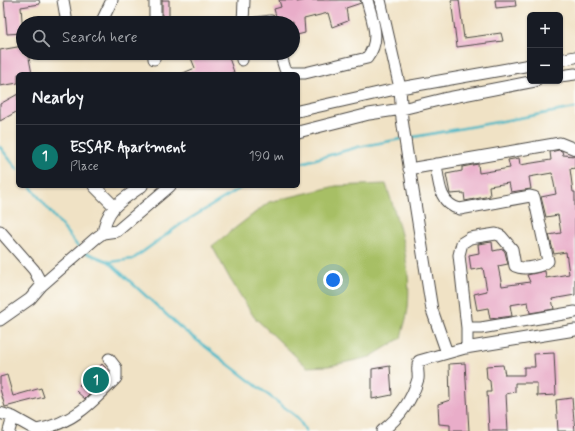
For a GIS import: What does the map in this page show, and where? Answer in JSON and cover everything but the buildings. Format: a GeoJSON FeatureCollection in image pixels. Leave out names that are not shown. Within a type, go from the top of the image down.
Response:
{"type":"FeatureCollection","features":[{"type":"Feature","properties":{"kind":"street"},"geometry":{"type":"LineString","coordinates":[[63,0],[66,16]]}},
{"type":"Feature","properties":{"kind":"street"},"geometry":{"type":"LineString","coordinates":[[104,16],[112,0]]}},
{"type":"Feature","properties":{"kind":"street"},"geometry":{"type":"LineString","coordinates":[[155,0],[155,16]]}},
{"type":"Feature","properties":{"kind":"street"},"geometry":{"type":"LineString","coordinates":[[243,16],[244,0]]}},
{"type":"Feature","properties":{"kind":"street"},"geometry":{"type":"LineString","coordinates":[[300,73],[367,58],[374,49],[376,38],[367,0]]}},
{"type":"Feature","properties":{"kind":"street"},"geometry":{"type":"LineString","coordinates":[[380,0],[400,88],[409,169],[432,310],[447,353]]}},
{"type":"Feature","properties":{"kind":"street"},"geometry":{"type":"LineString","coordinates":[[563,59],[575,57]]}},
{"type":"Feature","properties":{"kind":"street"},"geometry":{"type":"LineString","coordinates":[[282,60],[285,69],[289,72]]}},
{"type":"Feature","properties":{"kind":"street"},"geometry":{"type":"LineString","coordinates":[[300,111],[400,88],[527,66]]}},
{"type":"Feature","properties":{"kind":"street"},"geometry":{"type":"LineString","coordinates":[[563,76],[575,74]]}},
{"type":"Feature","properties":{"kind":"street"},"geometry":{"type":"LineString","coordinates":[[300,131],[369,114],[402,114],[443,99],[527,83]]}},
{"type":"Feature","properties":{"kind":"street"},"geometry":{"type":"LineString","coordinates":[[409,169],[560,143],[575,149]]}},
{"type":"Feature","properties":{"kind":"street"},"geometry":{"type":"LineString","coordinates":[[436,164],[442,195],[453,207],[460,209],[530,196],[534,197],[548,261],[544,264],[520,268],[515,266],[512,249],[501,236],[496,234],[470,238],[462,243],[458,255],[467,328],[467,348]]}},
{"type":"Feature","properties":{"kind":"street"},"geometry":{"type":"LineString","coordinates":[[96,188],[114,206]]}},
{"type":"Feature","properties":{"kind":"street"},"geometry":{"type":"LineString","coordinates":[[100,236],[105,221],[114,206],[139,188]]}},
{"type":"Feature","properties":{"kind":"street"},"geometry":{"type":"LineString","coordinates":[[0,320],[30,299],[42,285],[100,236],[117,231],[168,188]]}},
{"type":"Feature","properties":{"kind":"street"},"geometry":{"type":"LineString","coordinates":[[0,231],[34,270],[42,285]]}},
{"type":"Feature","properties":{"kind":"street"},"geometry":{"type":"LineString","coordinates":[[467,328],[481,328],[575,312]]}},
{"type":"Feature","properties":{"kind":"street"},"geometry":{"type":"LineString","coordinates":[[382,431],[404,410],[418,378],[416,368],[419,361],[467,348],[575,330]]}},
{"type":"Feature","properties":{"kind":"street"},"geometry":{"type":"LineString","coordinates":[[0,413],[37,431],[51,428],[68,420],[95,401],[116,378],[116,368],[109,359]]}},
{"type":"Feature","properties":{"kind":"street"},"geometry":{"type":"LineString","coordinates":[[9,431],[13,418]]}},
{"type":"Feature","properties":{"kind":"green space"},"geometry":{"type":"Polygon","coordinates":[[[386,184],[400,229],[408,276],[408,308],[401,338],[370,357],[329,366],[307,367],[254,317],[230,279],[212,246],[269,202],[336,186],[386,184]]]}},
{"type":"Feature","properties":{"kind":"waterway"},"geometry":{"type":"LineString","coordinates":[[408,138],[575,108]]}},
{"type":"Feature","properties":{"kind":"waterway"},"geometry":{"type":"LineString","coordinates":[[300,163],[358,147],[401,139]]}},
{"type":"Feature","properties":{"kind":"waterway"},"geometry":{"type":"LineString","coordinates":[[0,147],[16,167]]}},
{"type":"Feature","properties":{"kind":"waterway"},"geometry":{"type":"LineString","coordinates":[[32,188],[79,248]]}},
{"type":"Feature","properties":{"kind":"waterway"},"geometry":{"type":"LineString","coordinates":[[84,252],[110,262],[133,259],[181,224],[241,188]]}},
{"type":"Feature","properties":{"kind":"waterway"},"geometry":{"type":"LineString","coordinates":[[110,263],[181,328],[297,417],[306,431]]}},
{"type":"Feature","properties":{"kind":"place","name":"ESSAR Apartment"},"geometry":{"type":"Point","coordinates":[96,380]}}]}
